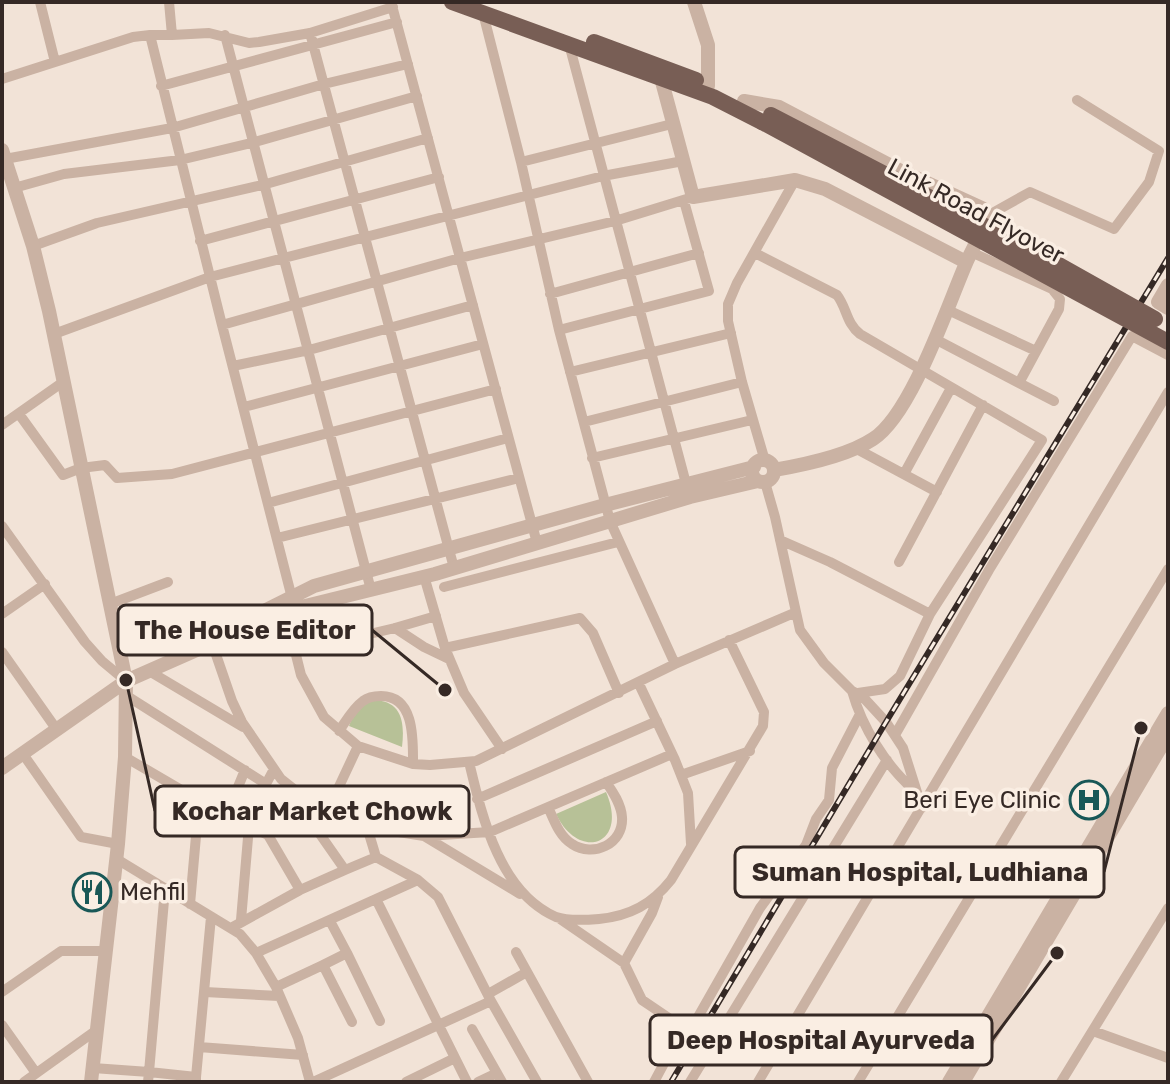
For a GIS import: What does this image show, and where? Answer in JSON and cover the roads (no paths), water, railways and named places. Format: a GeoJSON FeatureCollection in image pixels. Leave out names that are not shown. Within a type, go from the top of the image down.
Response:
{"type":"FeatureCollection","features":[{"type":"Feature","properties":{"kind":"main road"},"geometry":{"type":"LineString","coordinates":[[452,2],[482,8],[670,69],[744,101],[764,117]]}},
{"type":"Feature","properties":{"kind":"main road"},"geometry":{"type":"LineString","coordinates":[[482,8],[764,117]]}},
{"type":"Feature","properties":{"kind":"main road","name":"Link Road Flyover"},"geometry":{"type":"LineString","coordinates":[[764,117],[1050,260],[1168,326]]}},
{"type":"Feature","properties":{"kind":"main road","name":"Link Road Flyover"},"geometry":{"type":"LineString","coordinates":[[764,117],[1168,342]]}},
{"type":"Feature","properties":{"kind":"street"},"geometry":{"type":"LineString","coordinates":[[40,2],[55,62]]}},
{"type":"Feature","properties":{"kind":"street"},"geometry":{"type":"LineString","coordinates":[[169,2],[172,35]]}},
{"type":"Feature","properties":{"kind":"street"},"geometry":{"type":"LineString","coordinates":[[694,2],[708,45],[708,86]]}},
{"type":"Feature","properties":{"kind":"street"},"geometry":{"type":"LineString","coordinates":[[2,79],[133,37],[209,33],[249,43],[310,33],[392,5],[537,543]]}},
{"type":"Feature","properties":{"kind":"street"},"geometry":{"type":"LineString","coordinates":[[482,8],[550,294],[605,505],[618,542],[675,664]]}},
{"type":"Feature","properties":{"kind":"street"},"geometry":{"type":"LineString","coordinates":[[161,86],[397,22]]}},
{"type":"Feature","properties":{"kind":"street"},"geometry":{"type":"LineString","coordinates":[[310,33],[454,568]]}},
{"type":"Feature","properties":{"kind":"street"},"geometry":{"type":"LineString","coordinates":[[150,35],[277,538],[290,606],[293,652],[311,696],[324,717],[339,731],[358,746],[413,764],[476,761],[675,664],[794,613]]}},
{"type":"Feature","properties":{"kind":"street"},"geometry":{"type":"LineString","coordinates":[[225,35],[371,590]]}},
{"type":"Feature","properties":{"kind":"street"},"geometry":{"type":"LineString","coordinates":[[569,44],[688,490]]}},
{"type":"Feature","properties":{"kind":"street"},"geometry":{"type":"LineString","coordinates":[[211,917],[196,1079],[92,1075],[117,851],[125,757],[126,681],[54,334],[33,246],[4,154],[172,128],[324,84],[408,64]]}},
{"type":"Feature","properties":{"kind":"street"},"geometry":{"type":"LineString","coordinates":[[661,78],[683,161],[688,199],[709,291]]}},
{"type":"Feature","properties":{"kind":"street"},"geometry":{"type":"LineString","coordinates":[[14,188],[64,174],[180,160],[417,96]]}},
{"type":"Feature","properties":{"kind":"street"},"geometry":{"type":"LineString","coordinates":[[2,768],[126,681],[290,606],[314,586],[605,505],[688,490],[855,448],[875,438],[888,425],[920,371],[987,216],[1030,192],[1114,229],[1149,182],[1159,151],[1077,100]]}},
{"type":"Feature","properties":{"kind":"street"},"geometry":{"type":"LineString","coordinates":[[744,101],[779,107],[897,169],[982,208],[987,216]]}},
{"type":"Feature","properties":{"kind":"street"},"geometry":{"type":"LineString","coordinates":[[521,162],[672,124]]}},
{"type":"Feature","properties":{"kind":"street"},"geometry":{"type":"LineString","coordinates":[[33,246],[97,223],[266,184],[428,138]]}},
{"type":"Feature","properties":{"kind":"street"},"geometry":{"type":"LineString","coordinates":[[54,334],[210,277],[603,176],[683,161]]}},
{"type":"Feature","properties":{"kind":"street"},"geometry":{"type":"LineString","coordinates":[[200,241],[439,177]]}},
{"type":"Feature","properties":{"kind":"street"},"geometry":{"type":"LineString","coordinates":[[795,180],[730,297],[728,321],[780,540],[794,613],[804,638],[824,663],[886,722],[895,735],[907,759],[922,808]]}},
{"type":"Feature","properties":{"kind":"street"},"geometry":{"type":"LineString","coordinates":[[222,325],[460,258],[538,242],[688,199],[795,180],[825,189],[969,257],[1052,289],[1060,299],[1059,309],[1019,383]]}},
{"type":"Feature","properties":{"kind":"street"},"geometry":{"type":"LineString","coordinates":[[550,294],[699,253]]}},
{"type":"Feature","properties":{"kind":"street"},"geometry":{"type":"LineString","coordinates":[[755,253],[837,295],[855,331],[1042,440],[930,614],[900,676],[885,689],[855,692]]}},
{"type":"Feature","properties":{"kind":"street"},"geometry":{"type":"LineString","coordinates":[[559,330],[709,291],[730,297]]}},
{"type":"Feature","properties":{"kind":"street"},"geometry":{"type":"LineString","coordinates":[[895,735],[989,570],[1132,336],[1154,304],[1165,295]]}},
{"type":"Feature","properties":{"kind":"street"},"geometry":{"type":"LineString","coordinates":[[233,366],[309,350],[473,305]]}},
{"type":"Feature","properties":{"kind":"street"},"geometry":{"type":"LineString","coordinates":[[948,310],[1036,351]]}},
{"type":"Feature","properties":{"kind":"street"},"geometry":{"type":"LineString","coordinates":[[570,372],[731,333]]}},
{"type":"Feature","properties":{"kind":"street"},"geometry":{"type":"LineString","coordinates":[[1132,336],[1168,355]]}},
{"type":"Feature","properties":{"kind":"street"},"geometry":{"type":"LineString","coordinates":[[935,339],[1054,401]]}},
{"type":"Feature","properties":{"kind":"street"},"geometry":{"type":"LineString","coordinates":[[244,407],[483,344]]}},
{"type":"Feature","properties":{"kind":"street"},"geometry":{"type":"LineString","coordinates":[[2,425],[63,382]]}},
{"type":"Feature","properties":{"kind":"street"},"geometry":{"type":"LineString","coordinates":[[584,422],[742,382]]}},
{"type":"Feature","properties":{"kind":"street"},"geometry":{"type":"LineString","coordinates":[[904,474],[951,388]]}},
{"type":"Feature","properties":{"kind":"street"},"geometry":{"type":"LineString","coordinates":[[19,414],[63,475],[81,468],[105,465],[117,478],[136,478],[172,474],[496,389]]}},
{"type":"Feature","properties":{"kind":"street"},"geometry":{"type":"LineString","coordinates":[[758,1082],[1168,392]]}},
{"type":"Feature","properties":{"kind":"street"},"geometry":{"type":"LineString","coordinates":[[899,562],[983,405]]}},
{"type":"Feature","properties":{"kind":"street"},"geometry":{"type":"LineString","coordinates":[[592,458],[752,420]]}},
{"type":"Feature","properties":{"kind":"street"},"geometry":{"type":"LineString","coordinates":[[268,503],[508,438]]}},
{"type":"Feature","properties":{"kind":"street"},"geometry":{"type":"LineString","coordinates":[[855,448],[937,492]]}},
{"type":"Feature","properties":{"kind":"street"},"geometry":{"type":"LineString","coordinates":[[277,538],[519,478]]}},
{"type":"Feature","properties":{"kind":"street"},"geometry":{"type":"LineString","coordinates":[[290,606],[371,590],[454,568],[610,521],[688,490]]}},
{"type":"Feature","properties":{"kind":"street"},"geometry":{"type":"LineString","coordinates":[[2,526],[93,651],[126,681]]}},
{"type":"Feature","properties":{"kind":"street"},"geometry":{"type":"LineString","coordinates":[[780,540],[930,614]]}},
{"type":"Feature","properties":{"kind":"street"},"geometry":{"type":"LineString","coordinates":[[444,587],[618,542]]}},
{"type":"Feature","properties":{"kind":"street"},"geometry":{"type":"LineString","coordinates":[[858,1082],[1168,569]]}},
{"type":"Feature","properties":{"kind":"street"},"geometry":{"type":"LineString","coordinates":[[424,576],[447,653],[464,693],[502,749]]}},
{"type":"Feature","properties":{"kind":"street"},"geometry":{"type":"LineString","coordinates":[[110,604],[168,582]]}},
{"type":"Feature","properties":{"kind":"street"},"geometry":{"type":"LineString","coordinates":[[2,614],[45,584]]}},
{"type":"Feature","properties":{"kind":"street"},"geometry":{"type":"LineString","coordinates":[[293,652],[436,616]]}},
{"type":"Feature","properties":{"kind":"street"},"geometry":{"type":"LineString","coordinates":[[395,628],[424,647],[447,653],[574,617],[580,618],[593,633],[619,693]]}},
{"type":"Feature","properties":{"kind":"street"},"geometry":{"type":"LineString","coordinates":[[624,963],[658,897],[763,726],[764,712],[729,640]]}},
{"type":"Feature","properties":{"kind":"street"},"geometry":{"type":"LineString","coordinates":[[212,643],[232,701],[246,728],[345,870]]}},
{"type":"Feature","properties":{"kind":"street"},"geometry":{"type":"LineString","coordinates":[[2,652],[57,730]]}},
{"type":"Feature","properties":{"kind":"street"},"geometry":{"type":"LineString","coordinates":[[149,671],[246,728]]}},
{"type":"Feature","properties":{"kind":"street"},"geometry":{"type":"LineString","coordinates":[[639,684],[688,793],[691,846]]}},
{"type":"Feature","properties":{"kind":"street"},"geometry":{"type":"LineString","coordinates":[[855,692],[860,714],[887,760],[914,790]]}},
{"type":"Feature","properties":{"kind":"street"},"geometry":{"type":"LineString","coordinates":[[127,696],[266,784]]}},
{"type":"Feature","properties":{"kind":"street"},"geometry":{"type":"LineString","coordinates":[[339,731],[361,702],[377,696],[391,697],[409,717],[413,764]]}},
{"type":"Feature","properties":{"kind":"street"},"geometry":{"type":"LineString","coordinates":[[949,1082],[1168,713]]}},
{"type":"Feature","properties":{"kind":"street"},"geometry":{"type":"LineString","coordinates":[[654,1082],[683,1028],[698,1017],[760,908],[806,845],[816,819],[829,800],[832,768],[840,748],[860,714]]}},
{"type":"Feature","properties":{"kind":"street"},"geometry":{"type":"LineString","coordinates":[[477,799],[657,721]]}},
{"type":"Feature","properties":{"kind":"street"},"geometry":{"type":"LineString","coordinates":[[963,1082],[1168,735]]}},
{"type":"Feature","properties":{"kind":"street"},"geometry":{"type":"LineString","coordinates":[[328,810],[358,746]]}},
{"type":"Feature","properties":{"kind":"street"},"geometry":{"type":"LineString","coordinates":[[681,775],[750,751]]}},
{"type":"Feature","properties":{"kind":"street"},"geometry":{"type":"LineString","coordinates":[[23,754],[81,837],[117,851],[165,889],[231,928],[256,953],[278,991],[312,1082],[438,1026],[490,998],[527,972]]}},
{"type":"Feature","properties":{"kind":"street"},"geometry":{"type":"LineString","coordinates":[[278,774],[305,798],[367,827],[424,836],[490,832],[672,754]]}},
{"type":"Feature","properties":{"kind":"street"},"geometry":{"type":"LineString","coordinates":[[125,757],[199,802],[268,835],[300,890]]}},
{"type":"Feature","properties":{"kind":"street"},"geometry":{"type":"LineString","coordinates":[[690,1082],[887,760]]}},
{"type":"Feature","properties":{"kind":"street"},"geometry":{"type":"LineString","coordinates":[[469,762],[477,799],[508,873],[536,904]]}},
{"type":"Feature","properties":{"kind":"street"},"geometry":{"type":"LineString","coordinates":[[226,816],[245,770]]}},
{"type":"Feature","properties":{"kind":"street"},"geometry":{"type":"LineString","coordinates":[[241,920],[249,826],[266,784],[278,774]]}},
{"type":"Feature","properties":{"kind":"street"},"geometry":{"type":"LineString","coordinates":[[548,807],[563,837],[573,845],[592,851],[604,847],[621,830],[622,817],[618,801],[606,782]]}},
{"type":"Feature","properties":{"kind":"street"},"geometry":{"type":"LineString","coordinates":[[190,904],[199,802]]}},
{"type":"Feature","properties":{"kind":"street"},"geometry":{"type":"LineString","coordinates":[[367,827],[376,857],[418,880],[438,897],[537,1082]]}},
{"type":"Feature","properties":{"kind":"street"},"geometry":{"type":"LineString","coordinates":[[424,836],[536,904],[624,963],[642,1000],[683,1028]]}},
{"type":"Feature","properties":{"kind":"street"},"geometry":{"type":"LineString","coordinates":[[231,928],[300,890],[376,857]]}},
{"type":"Feature","properties":{"kind":"street"},"geometry":{"type":"LineString","coordinates":[[823,864],[870,894]]}},
{"type":"Feature","properties":{"kind":"street"},"geometry":{"type":"LineString","coordinates":[[256,953],[418,880]]}},
{"type":"Feature","properties":{"kind":"street"},"geometry":{"type":"LineString","coordinates":[[148,1077],[165,889]]}},
{"type":"Feature","properties":{"kind":"street"},"geometry":{"type":"LineString","coordinates":[[558,918],[613,916],[635,910],[658,897]]}},
{"type":"Feature","properties":{"kind":"street"},"geometry":{"type":"LineString","coordinates":[[376,899],[467,1082]]}},
{"type":"Feature","properties":{"kind":"street"},"geometry":{"type":"LineString","coordinates":[[1061,1082],[1168,908]]}},
{"type":"Feature","properties":{"kind":"street"},"geometry":{"type":"LineString","coordinates":[[330,921],[380,1021]]}},
{"type":"Feature","properties":{"kind":"street"},"geometry":{"type":"LineString","coordinates":[[2,992],[61,951],[107,951]]}},
{"type":"Feature","properties":{"kind":"street"},"geometry":{"type":"LineString","coordinates":[[516,952],[588,1082]]}},
{"type":"Feature","properties":{"kind":"street"},"geometry":{"type":"LineString","coordinates":[[205,992],[278,991],[347,953]]}},
{"type":"Feature","properties":{"kind":"street"},"geometry":{"type":"LineString","coordinates":[[323,965],[352,1022]]}},
{"type":"Feature","properties":{"kind":"street"},"geometry":{"type":"LineString","coordinates":[[2,1025],[36,1073]]}},
{"type":"Feature","properties":{"kind":"street"},"geometry":{"type":"LineString","coordinates":[[24,1082],[98,1029]]}},
{"type":"Feature","properties":{"kind":"street"},"geometry":{"type":"LineString","coordinates":[[472,1029],[500,1078],[478,1082]]}},
{"type":"Feature","properties":{"kind":"street"},"geometry":{"type":"LineString","coordinates":[[1093,1031],[1168,1058]]}},
{"type":"Feature","properties":{"kind":"street"},"geometry":{"type":"LineString","coordinates":[[199,1047],[303,1055]]}},
{"type":"Feature","properties":{"kind":"street"},"geometry":{"type":"LineString","coordinates":[[406,1082],[455,1058]]}},
{"type":"Feature","properties":{"kind":"railway"},"geometry":{"type":"LineString","coordinates":[[671,1082],[1168,258]]}},
{"type":"Feature","properties":{"kind":"place","name":"Kochar Market Chowk"},"geometry":{"type":"Point","coordinates":[126,680]}},
{"type":"Feature","properties":{"kind":"place","name":"The House Editor"},"geometry":{"type":"Point","coordinates":[445,690]}},
{"type":"Feature","properties":{"kind":"place","name":"Suman Hospital, Ludhiana"},"geometry":{"type":"Point","coordinates":[1141,728]}},
{"type":"Feature","properties":{"kind":"place","name":"Beri Eye Clinic"},"geometry":{"type":"Point","coordinates":[1089,800]}},
{"type":"Feature","properties":{"kind":"place","name":"Mehfil"},"geometry":{"type":"Point","coordinates":[92,892]}},
{"type":"Feature","properties":{"kind":"place","name":"Deep Hospital Ayurveda"},"geometry":{"type":"Point","coordinates":[1057,953]}}]}
